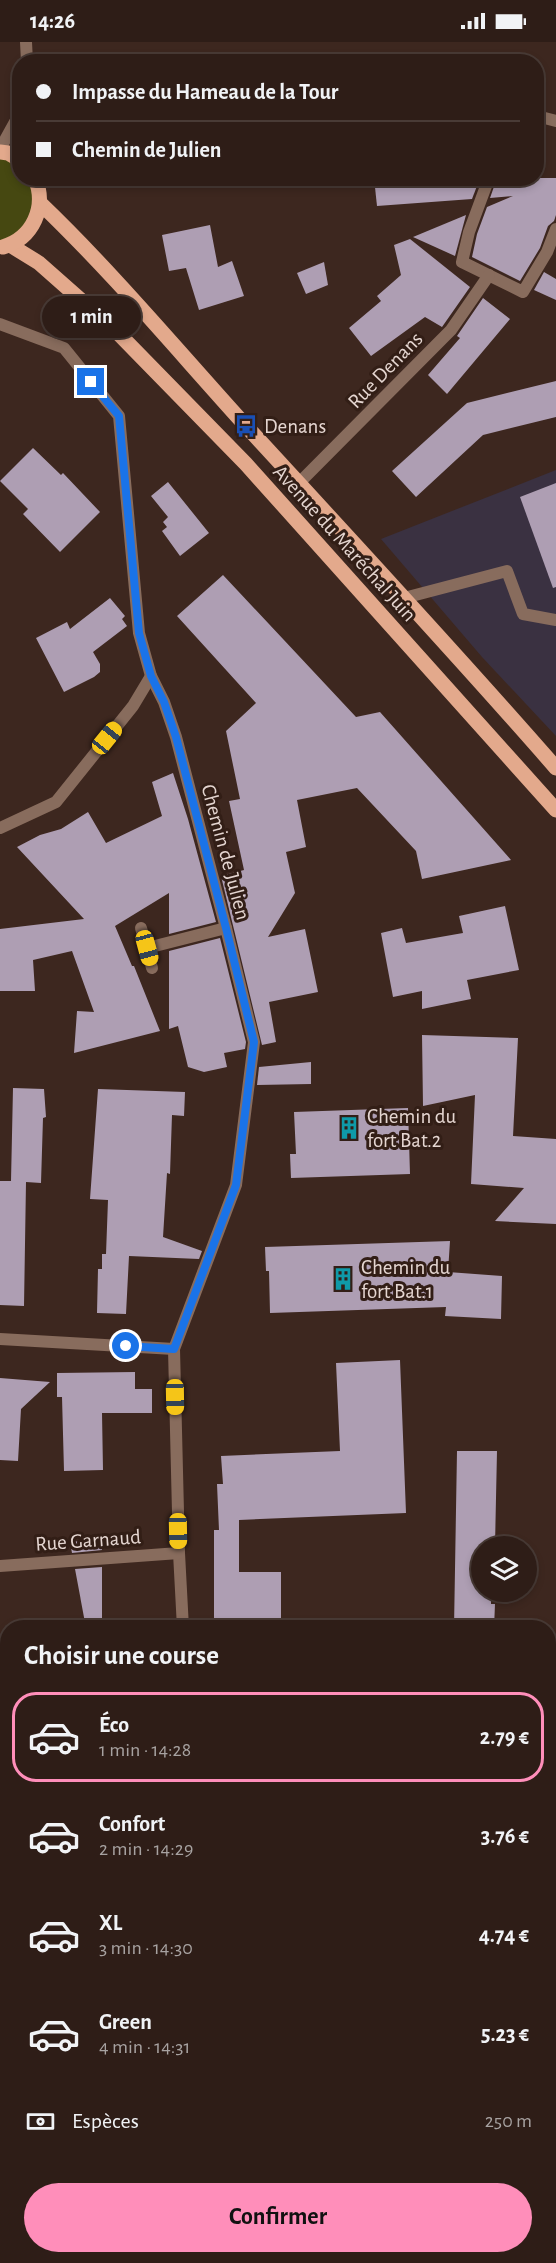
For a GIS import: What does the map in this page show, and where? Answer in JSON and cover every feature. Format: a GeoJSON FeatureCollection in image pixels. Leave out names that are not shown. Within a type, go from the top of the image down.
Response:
{"type":"FeatureCollection","features":[{"type":"Feature","properties":{"kind":"main road"},"geometry":{"type":"LineString","coordinates":[[5,247],[21,238],[31,228],[37,217],[40,203],[39,186]]}},
{"type":"Feature","properties":{"kind":"main road","name":"Avenue du Maréchal Juin"},"geometry":{"type":"LineString","coordinates":[[40,203],[125,292],[478,678],[556,768]]}},
{"type":"Feature","properties":{"kind":"main road","name":"Avenue du Maréchal Juin"},"geometry":{"type":"LineString","coordinates":[[5,247],[39,263],[116,331],[246,464],[556,810]]}},
{"type":"Feature","properties":{"kind":"street"},"geometry":{"type":"LineString","coordinates":[[0,150],[12,128]]}},
{"type":"Feature","properties":{"kind":"street"},"geometry":{"type":"LineString","coordinates":[[486,186],[469,232],[462,262],[523,292],[547,252],[556,229]]}},
{"type":"Feature","properties":{"kind":"street","name":"Rue Denans"},"geometry":{"type":"LineString","coordinates":[[299,483],[451,330],[489,275]]}},
{"type":"Feature","properties":{"kind":"street","name":"Chemin de Julien"},"geometry":{"type":"LineString","coordinates":[[0,324],[64,348],[119,416],[139,633],[151,676],[164,702],[176,737],[254,1042],[236,1185],[174,1349],[183,1620]]}},
{"type":"Feature","properties":{"kind":"street"},"geometry":{"type":"LineString","coordinates":[[404,598],[507,571],[523,614],[556,620]]}},
{"type":"Feature","properties":{"kind":"street"},"geometry":{"type":"LineString","coordinates":[[0,828],[56,802],[133,706],[151,676]]}},
{"type":"Feature","properties":{"kind":"street"},"geometry":{"type":"LineString","coordinates":[[141,928],[152,968]]}},
{"type":"Feature","properties":{"kind":"street"},"geometry":{"type":"LineString","coordinates":[[147,948],[226,928]]}},
{"type":"Feature","properties":{"kind":"street"},"geometry":{"type":"LineString","coordinates":[[0,1339],[174,1349]]}},
{"type":"Feature","properties":{"kind":"street","name":"Rue Garnaud"},"geometry":{"type":"LineString","coordinates":[[0,1566],[179,1553]]}},
{"type":"Feature","properties":{"kind":"shaded area"},"geometry":{"type":"Polygon","coordinates":[[[0,152],[12,157],[12,186],[35,186],[37,217],[0,248],[0,152]]]}},
{"type":"Feature","properties":{"kind":"shaded area"},"geometry":{"type":"Polygon","coordinates":[[[556,470],[556,736],[482,657],[381,539],[556,470]]]}},
{"type":"Feature","properties":{"kind":"building"},"geometry":{"type":"Polygon","coordinates":[[[544,178],[556,178],[554,221],[548,226],[540,248],[520,281],[472,257],[477,234],[487,207],[513,196],[490,198],[494,186],[544,186],[544,178]]]}},
{"type":"Feature","properties":{"kind":"building"},"geometry":{"type":"Polygon","coordinates":[[[375,186],[477,186],[472,199],[377,206],[375,186]]]}},
{"type":"Feature","properties":{"kind":"building"},"geometry":{"type":"Polygon","coordinates":[[[466,215],[455,256],[413,237],[466,215]]]}},
{"type":"Feature","properties":{"kind":"building"},"geometry":{"type":"Polygon","coordinates":[[[210,225],[218,267],[232,261],[244,296],[199,310],[186,268],[169,271],[162,235],[210,225]]]}},
{"type":"Feature","properties":{"kind":"building"},"geometry":{"type":"Polygon","coordinates":[[[410,239],[470,287],[442,327],[425,317],[371,356],[349,328],[381,301],[377,296],[401,275],[394,245],[410,239]]]}},
{"type":"Feature","properties":{"kind":"building"},"geometry":{"type":"Polygon","coordinates":[[[324,262],[328,285],[306,294],[297,273],[324,262]]]}},
{"type":"Feature","properties":{"kind":"building"},"geometry":{"type":"Polygon","coordinates":[[[544,272],[556,279],[556,300],[534,290],[544,272]]]}},
{"type":"Feature","properties":{"kind":"building"},"geometry":{"type":"Polygon","coordinates":[[[483,298],[510,319],[447,394],[428,375],[460,338],[457,336],[483,298]]]}},
{"type":"Feature","properties":{"kind":"building"},"geometry":{"type":"Polygon","coordinates":[[[556,381],[556,417],[483,435],[416,497],[392,471],[467,403],[556,381]]]}},
{"type":"Feature","properties":{"kind":"building"},"geometry":{"type":"Polygon","coordinates":[[[33,448],[61,475],[63,473],[100,512],[60,552],[23,514],[28,509],[0,481],[33,448]]]}},
{"type":"Feature","properties":{"kind":"building"},"geometry":{"type":"Polygon","coordinates":[[[168,482],[209,533],[180,556],[162,531],[167,527],[163,522],[168,517],[151,496],[168,482]]]}},
{"type":"Feature","properties":{"kind":"building"},"geometry":{"type":"Polygon","coordinates":[[[556,483],[556,587],[553,588],[520,497],[556,483]]]}},
{"type":"Feature","properties":{"kind":"building"},"geometry":{"type":"Polygon","coordinates":[[[223,575],[356,717],[380,712],[511,860],[422,879],[416,851],[357,788],[297,800],[306,847],[286,852],[295,893],[268,937],[305,929],[318,992],[269,1002],[276,1042],[262,1045],[221,876],[244,870],[229,801],[240,799],[226,731],[256,703],[177,616],[223,575]]]}},
{"type":"Feature","properties":{"kind":"building"},"geometry":{"type":"Polygon","coordinates":[[[110,598],[125,616],[122,619],[127,626],[93,652],[100,664],[100,672],[64,692],[36,638],[67,622],[70,629],[110,598]]]}},
{"type":"Feature","properties":{"kind":"building"},"geometry":{"type":"Polygon","coordinates":[[[173,773],[216,922],[169,934],[169,893],[115,926],[160,1031],[74,1053],[77,1011],[94,1012],[72,951],[33,960],[35,991],[0,991],[0,929],[84,919],[17,847],[40,835],[61,829],[88,812],[106,843],[162,816],[152,782],[173,773]]]}},
{"type":"Feature","properties":{"kind":"building"},"geometry":{"type":"Polygon","coordinates":[[[505,906],[519,970],[467,980],[471,999],[422,1009],[422,991],[393,997],[381,933],[402,928],[406,943],[463,933],[459,916],[505,906]]]}},
{"type":"Feature","properties":{"kind":"building"},"geometry":{"type":"Polygon","coordinates":[[[220,938],[246,1042],[245,1049],[224,1053],[227,1067],[204,1072],[188,1067],[178,1026],[169,1029],[169,951],[220,938]]]}},
{"type":"Feature","properties":{"kind":"building"},"geometry":{"type":"Polygon","coordinates":[[[422,1035],[518,1038],[513,1136],[556,1139],[556,1224],[495,1221],[524,1188],[471,1184],[475,1095],[423,1106],[422,1035]]]}},
{"type":"Feature","properties":{"kind":"building"},"geometry":{"type":"Polygon","coordinates":[[[311,1062],[311,1084],[257,1085],[259,1067],[311,1062]]]}},
{"type":"Feature","properties":{"kind":"building"},"geometry":{"type":"Polygon","coordinates":[[[13,1088],[44,1089],[46,1117],[43,1118],[41,1183],[26,1182],[24,1306],[0,1305],[0,1181],[11,1181],[13,1088]]]}},
{"type":"Feature","properties":{"kind":"building"},"geometry":{"type":"Polygon","coordinates":[[[98,1089],[185,1092],[184,1116],[172,1115],[170,1174],[167,1173],[163,1237],[202,1251],[199,1259],[129,1256],[126,1314],[97,1313],[98,1269],[102,1269],[102,1254],[106,1254],[108,1200],[90,1199],[98,1089]]]}},
{"type":"Feature","properties":{"kind":"building","name":"Chemin du fort Bat.2"},"geometry":{"type":"Polygon","coordinates":[[[408,1108],[410,1174],[291,1178],[290,1154],[296,1154],[294,1112],[408,1108]]]}},
{"type":"Feature","properties":{"kind":"building","name":"Chemin du fort Bat.1"},"geometry":{"type":"Polygon","coordinates":[[[450,1241],[448,1272],[502,1276],[501,1319],[445,1316],[446,1307],[270,1313],[269,1271],[266,1271],[265,1247],[450,1241]]]}},
{"type":"Feature","properties":{"kind":"building"},"geometry":{"type":"Polygon","coordinates":[[[400,1360],[406,1513],[239,1520],[239,1572],[281,1572],[281,1620],[214,1620],[214,1530],[219,1530],[217,1484],[223,1484],[221,1456],[340,1451],[336,1363],[400,1360]]]}},
{"type":"Feature","properties":{"kind":"building"},"geometry":{"type":"Polygon","coordinates":[[[135,1372],[135,1389],[152,1389],[152,1413],[102,1413],[103,1470],[64,1471],[62,1397],[57,1397],[57,1373],[135,1372]]]}},
{"type":"Feature","properties":{"kind":"building"},"geometry":{"type":"Polygon","coordinates":[[[0,1378],[50,1382],[21,1409],[18,1461],[0,1460],[0,1378]]]}},
{"type":"Feature","properties":{"kind":"building"},"geometry":{"type":"Polygon","coordinates":[[[457,1451],[497,1451],[495,1536],[471,1536],[471,1602],[495,1604],[494,1620],[454,1620],[457,1451]]]}},
{"type":"Feature","properties":{"kind":"building"},"geometry":{"type":"Polygon","coordinates":[[[102,1539],[102,1550],[72,1553],[70,1542],[102,1539]]]}},
{"type":"Feature","properties":{"kind":"building"},"geometry":{"type":"Polygon","coordinates":[[[102,1567],[102,1620],[85,1620],[75,1569],[102,1567]]]}},
{"type":"Feature","properties":{"kind":"place","name":"Denans"},"geometry":{"type":"Point","coordinates":[246,426]}},
{"type":"Feature","properties":{"kind":"place","name":"Chemin du fort Bat.2"},"geometry":{"type":"Point","coordinates":[349,1128]}},
{"type":"Feature","properties":{"kind":"place","name":"Chemin du fort Bat.1"},"geometry":{"type":"Point","coordinates":[343,1279]}},
{"type":"Feature","properties":{"kind":"route"},"geometry":{"type":"LineString","coordinates":[[91,382],[119,416],[139,633],[151,676],[164,702],[176,737],[254,1042],[236,1185],[174,1349],[126,1346]]}}]}
